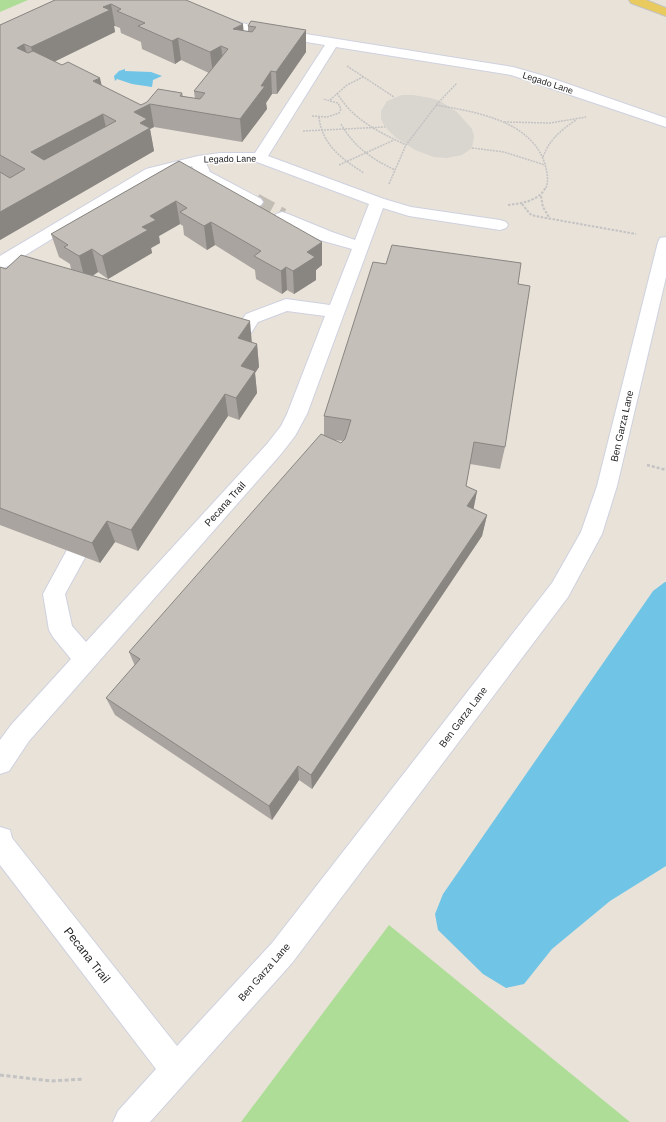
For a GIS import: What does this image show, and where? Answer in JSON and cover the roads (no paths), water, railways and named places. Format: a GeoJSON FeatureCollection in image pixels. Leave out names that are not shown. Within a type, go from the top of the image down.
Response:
{"type":"FeatureCollection","features":[{"type":"Feature","properties":{"kind":"main road"},"geometry":{"type":"LineString","coordinates":[[635,0],[666,12]]}},
{"type":"Feature","properties":{"kind":"street","name":"Legado Lane"},"geometry":{"type":"LineString","coordinates":[[169,0],[219,21],[249,29],[484,66],[513,72],[543,80],[666,123]]}},
{"type":"Feature","properties":{"kind":"street"},"geometry":{"type":"LineString","coordinates":[[259,158],[333,42]]}},
{"type":"Feature","properties":{"kind":"street","name":"Legado Lane"},"geometry":{"type":"LineString","coordinates":[[5,260],[151,172],[174,165],[220,157],[259,158],[378,202],[409,211],[500,225]]}},
{"type":"Feature","properties":{"kind":"street"},"geometry":{"type":"LineString","coordinates":[[198,160],[203,175],[255,202]]}},
{"type":"Feature","properties":{"kind":"street","name":"Pecana Trail"},"geometry":{"type":"LineString","coordinates":[[0,762],[20,733],[269,455],[288,431],[298,414],[378,202]]}},
{"type":"Feature","properties":{"kind":"street"},"geometry":{"type":"LineString","coordinates":[[282,217],[326,236],[361,247]]}},
{"type":"Feature","properties":{"kind":"street","name":"Ben Garza Lane"},"geometry":{"type":"LineString","coordinates":[[129,1122],[282,953],[560,590],[591,534],[607,486],[666,242]]}},
{"type":"Feature","properties":{"kind":"street"},"geometry":{"type":"LineString","coordinates":[[5,260],[30,262]]}},
{"type":"Feature","properties":{"kind":"street"},"geometry":{"type":"LineString","coordinates":[[238,340],[252,318],[286,305],[336,312]]}},
{"type":"Feature","properties":{"kind":"street"},"geometry":{"type":"LineString","coordinates":[[76,554],[54,594],[61,630],[86,659]]}},
{"type":"Feature","properties":{"kind":"street","name":"Pecana Trail"},"geometry":{"type":"LineString","coordinates":[[0,840],[2,846],[176,1070]]}},
{"type":"Feature","properties":{"kind":"water"},"geometry":{"type":"Polygon","coordinates":[[[125,69],[125,71],[151,72],[162,76],[153,80],[152,87],[132,84],[117,79],[115,81],[114,76],[119,71],[125,69]]]}},
{"type":"Feature","properties":{"kind":"water"},"geometry":{"type":"Polygon","coordinates":[[[665,582],[666,866],[610,901],[552,949],[524,984],[506,988],[483,974],[438,930],[435,914],[443,894],[653,591],[665,582]]]}},
{"type":"Feature","properties":{"kind":"tunnel"},"geometry":{"type":"LineString","coordinates":[[255,202],[282,217]]}}]}
